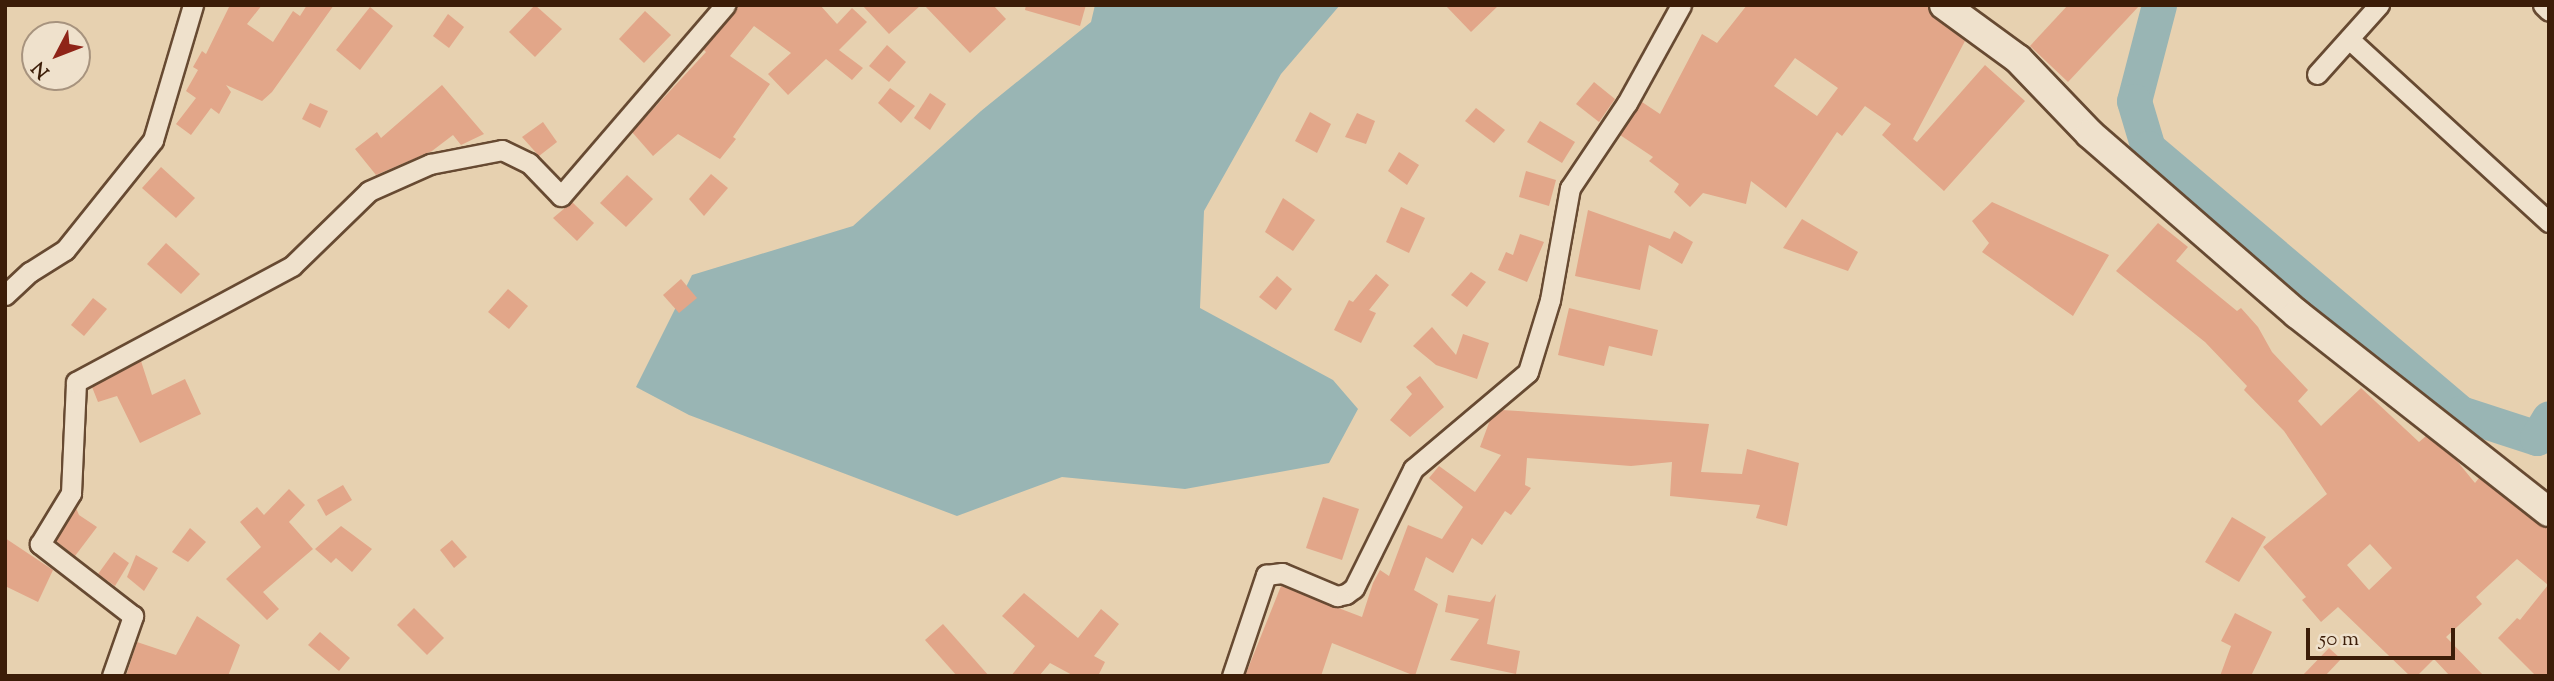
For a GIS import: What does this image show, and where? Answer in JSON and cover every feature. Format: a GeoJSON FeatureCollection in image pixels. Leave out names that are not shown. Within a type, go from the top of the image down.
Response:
{"type":"FeatureCollection","features":[{"type":"Feature","properties":{"kind":"street"},"geometry":{"type":"LineString","coordinates":[[5,295],[30,272],[65,250],[153,140],[193,5]]}},
{"type":"Feature","properties":{"kind":"street"},"geometry":{"type":"LineString","coordinates":[[112,676],[133,616],[40,544],[71,493],[76,382],[292,266],[369,191],[430,164],[502,150],[529,163],[561,196],[725,5]]}},
{"type":"Feature","properties":{"kind":"street"},"geometry":{"type":"LineString","coordinates":[[1232,676],[1266,575],[1282,573],[1337,596],[1354,588],[1413,469],[1528,372],[1550,300],[1570,188],[1627,103],[1681,5]]}},
{"type":"Feature","properties":{"kind":"street"},"geometry":{"type":"LineString","coordinates":[[1944,5],[2018,59],[2090,134],[2297,314],[2549,512]]}},
{"type":"Feature","properties":{"kind":"street"},"geometry":{"type":"LineString","coordinates":[[2317,74],[2379,5]]}},
{"type":"Feature","properties":{"kind":"street"},"geometry":{"type":"LineString","coordinates":[[2543,5],[2549,11]]}},
{"type":"Feature","properties":{"kind":"street"},"geometry":{"type":"LineString","coordinates":[[2349,39],[2549,222]]}},
{"type":"Feature","properties":{"kind":"water"},"geometry":{"type":"Polygon","coordinates":[[[1095,5],[1340,5],[1281,74],[1204,211],[1200,308],[1333,380],[1358,409],[1329,463],[1185,489],[1062,477],[957,516],[689,415],[636,387],[692,275],[853,226],[981,111],[1091,22],[1095,5]]]}},
{"type":"Feature","properties":{"kind":"building"},"geometry":{"type":"Polygon","coordinates":[[[230,5],[262,5],[247,24],[273,42],[293,11],[300,16],[307,5],[334,5],[272,92],[262,101],[226,85],[231,92],[219,114],[211,108],[191,135],[176,124],[196,98],[186,91],[198,70],[193,67],[202,51],[206,54],[230,5]]]}},
{"type":"Feature","properties":{"kind":"building"},"geometry":{"type":"Polygon","coordinates":[[[535,5],[562,29],[535,57],[509,32],[535,5]]]}},
{"type":"Feature","properties":{"kind":"building"},"geometry":{"type":"Polygon","coordinates":[[[738,5],[820,5],[837,24],[852,8],[867,22],[839,50],[863,68],[852,80],[826,59],[788,95],[768,74],[791,53],[754,26],[730,56],[770,84],[733,137],[736,139],[720,159],[678,134],[653,156],[632,132],[706,52],[703,49],[738,5]]]}},
{"type":"Feature","properties":{"kind":"building"},"geometry":{"type":"Polygon","coordinates":[[[862,5],[921,5],[889,34],[862,5]]]}},
{"type":"Feature","properties":{"kind":"building"},"geometry":{"type":"Polygon","coordinates":[[[924,5],[993,5],[1006,19],[970,53],[924,5]]]}},
{"type":"Feature","properties":{"kind":"building"},"geometry":{"type":"Polygon","coordinates":[[[1026,5],[1086,5],[1080,26],[1025,10],[1026,5]]]}},
{"type":"Feature","properties":{"kind":"building"},"geometry":{"type":"Polygon","coordinates":[[[1445,5],[1499,5],[1471,32],[1445,5]]]}},
{"type":"Feature","properties":{"kind":"building"},"geometry":{"type":"Polygon","coordinates":[[[1747,5],[1928,7],[1934,18],[1965,41],[1913,139],[1917,142],[1985,65],[2025,101],[1944,191],[1882,135],[1891,124],[1865,106],[1842,136],[1837,132],[1786,208],[1751,181],[1746,204],[1703,193],[1690,207],[1674,192],[1679,184],[1649,161],[1653,157],[1620,135],[1642,102],[1660,114],[1702,34],[1717,43],[1747,5]],[[1795,58],[1774,86],[1817,116],[1838,88],[1795,58]]]}},
{"type":"Feature","properties":{"kind":"building"},"geometry":{"type":"Polygon","coordinates":[[[2068,5],[2140,5],[2068,82],[2030,46],[2068,5]]]}},
{"type":"Feature","properties":{"kind":"building"},"geometry":{"type":"Polygon","coordinates":[[[370,7],[393,26],[360,70],[336,50],[370,7]]]}},
{"type":"Feature","properties":{"kind":"building"},"geometry":{"type":"Polygon","coordinates":[[[645,11],[671,35],[644,63],[619,39],[645,11]]]}},
{"type":"Feature","properties":{"kind":"building"},"geometry":{"type":"Polygon","coordinates":[[[448,14],[464,27],[449,48],[433,36],[448,14]]]}},
{"type":"Feature","properties":{"kind":"building"},"geometry":{"type":"Polygon","coordinates":[[[887,45],[906,62],[889,82],[869,66],[887,45]]]}},
{"type":"Feature","properties":{"kind":"building"},"geometry":{"type":"Polygon","coordinates":[[[1594,82],[1615,99],[1599,122],[1576,104],[1594,82]]]}},
{"type":"Feature","properties":{"kind":"building"},"geometry":{"type":"Polygon","coordinates":[[[442,85],[484,134],[461,145],[453,135],[432,151],[376,175],[355,149],[377,132],[381,138],[442,85]]]}},
{"type":"Feature","properties":{"kind":"building"},"geometry":{"type":"Polygon","coordinates":[[[890,88],[915,106],[901,123],[878,103],[890,88]]]}},
{"type":"Feature","properties":{"kind":"building"},"geometry":{"type":"Polygon","coordinates":[[[930,93],[946,104],[930,130],[914,118],[930,93]]]}},
{"type":"Feature","properties":{"kind":"building"},"geometry":{"type":"Polygon","coordinates":[[[310,103],[328,111],[320,128],[302,119],[310,103]]]}},
{"type":"Feature","properties":{"kind":"building"},"geometry":{"type":"Polygon","coordinates":[[[1476,108],[1505,130],[1494,143],[1465,121],[1476,108]]]}},
{"type":"Feature","properties":{"kind":"building"},"geometry":{"type":"Polygon","coordinates":[[[1310,112],[1331,124],[1317,153],[1295,141],[1310,112]]]}},
{"type":"Feature","properties":{"kind":"building"},"geometry":{"type":"Polygon","coordinates":[[[1357,113],[1375,121],[1366,144],[1345,137],[1357,113]]]}},
{"type":"Feature","properties":{"kind":"building"},"geometry":{"type":"Polygon","coordinates":[[[1540,121],[1575,142],[1562,163],[1527,142],[1540,121]]]}},
{"type":"Feature","properties":{"kind":"building"},"geometry":{"type":"Polygon","coordinates":[[[543,122],[557,142],[539,156],[522,137],[543,122]]]}},
{"type":"Feature","properties":{"kind":"building"},"geometry":{"type":"Polygon","coordinates":[[[1399,152],[1419,165],[1407,185],[1388,171],[1399,152]]]}},
{"type":"Feature","properties":{"kind":"building"},"geometry":{"type":"Polygon","coordinates":[[[161,167],[195,198],[176,218],[142,188],[161,167]]]}},
{"type":"Feature","properties":{"kind":"building"},"geometry":{"type":"Polygon","coordinates":[[[1526,171],[1556,180],[1549,206],[1519,197],[1526,171]]]}},
{"type":"Feature","properties":{"kind":"building"},"geometry":{"type":"Polygon","coordinates":[[[711,174],[728,188],[704,216],[689,199],[711,174]]]}},
{"type":"Feature","properties":{"kind":"building"},"geometry":{"type":"Polygon","coordinates":[[[627,175],[653,199],[626,227],[600,203],[627,175]]]}},
{"type":"Feature","properties":{"kind":"building"},"geometry":{"type":"Polygon","coordinates":[[[1283,198],[1315,220],[1293,251],[1265,232],[1283,198]]]}},
{"type":"Feature","properties":{"kind":"building"},"geometry":{"type":"Polygon","coordinates":[[[572,202],[594,223],[577,241],[553,218],[572,202]]]}},
{"type":"Feature","properties":{"kind":"building"},"geometry":{"type":"Polygon","coordinates":[[[1992,202],[2109,255],[2073,316],[1982,252],[1989,243],[1972,221],[1992,202]]]}},
{"type":"Feature","properties":{"kind":"building"},"geometry":{"type":"Polygon","coordinates":[[[1401,207],[1425,218],[1409,253],[1386,242],[1401,207]]]}},
{"type":"Feature","properties":{"kind":"building"},"geometry":{"type":"Polygon","coordinates":[[[1588,210],[1670,239],[1674,231],[1693,242],[1682,264],[1649,245],[1640,290],[1575,276],[1588,210]]]}},
{"type":"Feature","properties":{"kind":"building"},"geometry":{"type":"Polygon","coordinates":[[[1802,219],[1858,252],[1848,271],[1783,248],[1802,219]]]}},
{"type":"Feature","properties":{"kind":"building"},"geometry":{"type":"Polygon","coordinates":[[[2158,223],[2188,247],[2176,261],[2237,311],[2241,308],[2258,327],[2272,352],[2308,390],[2298,401],[2321,426],[2361,388],[2419,442],[2426,436],[2457,461],[2475,483],[2479,478],[2549,530],[2549,676],[2536,676],[2498,638],[2517,618],[2520,620],[2548,585],[2517,559],[2476,597],[2482,604],[2446,637],[2484,676],[2450,676],[2434,659],[2417,676],[2410,676],[2338,607],[2321,622],[2302,600],[2306,597],[2263,547],[2327,494],[2284,431],[2244,390],[2247,386],[2205,342],[2116,271],[2158,223]],[[2370,544],[2347,565],[2369,590],[2392,568],[2370,544]]]}},
{"type":"Feature","properties":{"kind":"building"},"geometry":{"type":"Polygon","coordinates":[[[1520,234],[1544,242],[1527,282],[1498,270],[1506,252],[1513,255],[1520,234]]]}},
{"type":"Feature","properties":{"kind":"building"},"geometry":{"type":"Polygon","coordinates":[[[166,243],[200,274],[181,294],[147,264],[166,243]]]}},
{"type":"Feature","properties":{"kind":"building"},"geometry":{"type":"Polygon","coordinates":[[[1471,272],[1486,282],[1467,307],[1451,295],[1471,272]]]}},
{"type":"Feature","properties":{"kind":"building"},"geometry":{"type":"Polygon","coordinates":[[[1376,274],[1389,285],[1369,310],[1376,313],[1361,343],[1334,330],[1349,300],[1353,302],[1376,274]]]}},
{"type":"Feature","properties":{"kind":"building"},"geometry":{"type":"Polygon","coordinates":[[[1277,276],[1292,289],[1276,310],[1259,297],[1277,276]]]}},
{"type":"Feature","properties":{"kind":"building"},"geometry":{"type":"Polygon","coordinates":[[[681,279],[697,298],[679,313],[663,295],[681,279]]]}},
{"type":"Feature","properties":{"kind":"building"},"geometry":{"type":"Polygon","coordinates":[[[508,289],[528,306],[509,329],[488,312],[508,289]]]}},
{"type":"Feature","properties":{"kind":"building"},"geometry":{"type":"Polygon","coordinates":[[[93,298],[107,309],[84,336],[71,325],[93,298]]]}},
{"type":"Feature","properties":{"kind":"building"},"geometry":{"type":"Polygon","coordinates":[[[1569,308],[1658,330],[1652,356],[1609,346],[1604,366],[1558,355],[1569,308]]]}},
{"type":"Feature","properties":{"kind":"building"},"geometry":{"type":"Polygon","coordinates":[[[1432,327],[1456,355],[1463,334],[1489,343],[1477,379],[1436,365],[1413,346],[1432,327]]]}},
{"type":"Feature","properties":{"kind":"building"},"geometry":{"type":"Polygon","coordinates":[[[141,361],[152,395],[185,379],[201,414],[140,443],[117,396],[98,402],[92,387],[141,361]]]}},
{"type":"Feature","properties":{"kind":"building"},"geometry":{"type":"Polygon","coordinates":[[[1420,376],[1444,407],[1410,437],[1390,420],[1412,394],[1406,387],[1420,376]]]}},
{"type":"Feature","properties":{"kind":"building"},"geometry":{"type":"Polygon","coordinates":[[[1502,410],[1709,424],[1701,472],[1742,474],[1747,449],[1799,463],[1787,526],[1756,518],[1760,505],[1670,496],[1672,462],[1631,466],[1527,458],[1525,485],[1531,488],[1511,515],[1505,511],[1482,545],[1472,538],[1453,573],[1426,557],[1414,590],[1438,604],[1415,676],[1332,643],[1321,676],[1245,676],[1281,586],[1362,617],[1380,570],[1389,576],[1408,525],[1442,539],[1463,507],[1429,478],[1439,466],[1475,492],[1501,455],[1480,447],[1490,420],[1502,410]]]}},
{"type":"Feature","properties":{"kind":"building"},"geometry":{"type":"Polygon","coordinates":[[[343,485],[352,500],[326,516],[317,500],[343,485]]]}},
{"type":"Feature","properties":{"kind":"building"},"geometry":{"type":"Polygon","coordinates":[[[289,489],[305,505],[289,522],[313,549],[263,592],[279,609],[267,620],[226,579],[261,547],[240,522],[257,507],[264,515],[289,489]]]}},
{"type":"Feature","properties":{"kind":"building"},"geometry":{"type":"Polygon","coordinates":[[[1323,497],[1359,509],[1342,560],[1306,548],[1323,497]]]}},
{"type":"Feature","properties":{"kind":"building"},"geometry":{"type":"Polygon","coordinates":[[[76,508],[79,515],[97,527],[75,556],[56,541],[76,508]]]}},
{"type":"Feature","properties":{"kind":"building"},"geometry":{"type":"Polygon","coordinates":[[[2232,517],[2266,537],[2239,582],[2205,562],[2232,517]]]}},
{"type":"Feature","properties":{"kind":"building"},"geometry":{"type":"Polygon","coordinates":[[[341,526],[372,549],[352,572],[336,558],[331,563],[315,549],[341,526]]]}},
{"type":"Feature","properties":{"kind":"building"},"geometry":{"type":"Polygon","coordinates":[[[190,528],[206,542],[188,562],[172,552],[190,528]]]}},
{"type":"Feature","properties":{"kind":"building"},"geometry":{"type":"Polygon","coordinates":[[[5,538],[53,570],[38,602],[5,586],[5,538]]]}},
{"type":"Feature","properties":{"kind":"building"},"geometry":{"type":"Polygon","coordinates":[[[452,540],[467,557],[454,568],[440,550],[452,540]]]}},
{"type":"Feature","properties":{"kind":"building"},"geometry":{"type":"Polygon","coordinates":[[[114,552],[129,563],[115,586],[98,574],[114,552]]]}},
{"type":"Feature","properties":{"kind":"building"},"geometry":{"type":"Polygon","coordinates":[[[136,555],[158,568],[144,591],[127,577],[136,555]]]}},
{"type":"Feature","properties":{"kind":"building"},"geometry":{"type":"Polygon","coordinates":[[[1024,593],[1078,638],[1101,609],[1119,624],[1094,656],[1105,662],[1098,676],[1074,676],[1050,663],[1039,676],[1011,676],[1035,646],[1002,616],[1024,593]]]}},
{"type":"Feature","properties":{"kind":"building"},"geometry":{"type":"Polygon","coordinates":[[[1496,594],[1487,644],[1520,651],[1516,674],[1450,660],[1479,619],[1445,612],[1448,595],[1490,602],[1496,594]]]}},
{"type":"Feature","properties":{"kind":"building"},"geometry":{"type":"Polygon","coordinates":[[[414,608],[444,638],[427,655],[397,625],[414,608]]]}},
{"type":"Feature","properties":{"kind":"building"},"geometry":{"type":"Polygon","coordinates":[[[2235,613],[2272,632],[2251,676],[2220,676],[2231,646],[2221,641],[2235,613]]]}},
{"type":"Feature","properties":{"kind":"building"},"geometry":{"type":"Polygon","coordinates":[[[197,616],[240,645],[228,676],[126,676],[137,642],[176,655],[197,616]]]}},
{"type":"Feature","properties":{"kind":"building"},"geometry":{"type":"Polygon","coordinates":[[[943,624],[989,676],[957,676],[925,640],[943,624]]]}},
{"type":"Feature","properties":{"kind":"building"},"geometry":{"type":"Polygon","coordinates":[[[320,632],[350,658],[339,671],[308,645],[320,632]]]}},
{"type":"Feature","properties":{"kind":"building"},"geometry":{"type":"Polygon","coordinates":[[[2329,648],[2341,659],[2325,676],[2302,676],[2329,648]]]}},
{"type":"Feature","properties":{"kind":"waterway"},"geometry":{"type":"LineString","coordinates":[[2159,5],[2134,101],[2148,148],[2460,413],[2537,438],[2549,418]]}}]}
